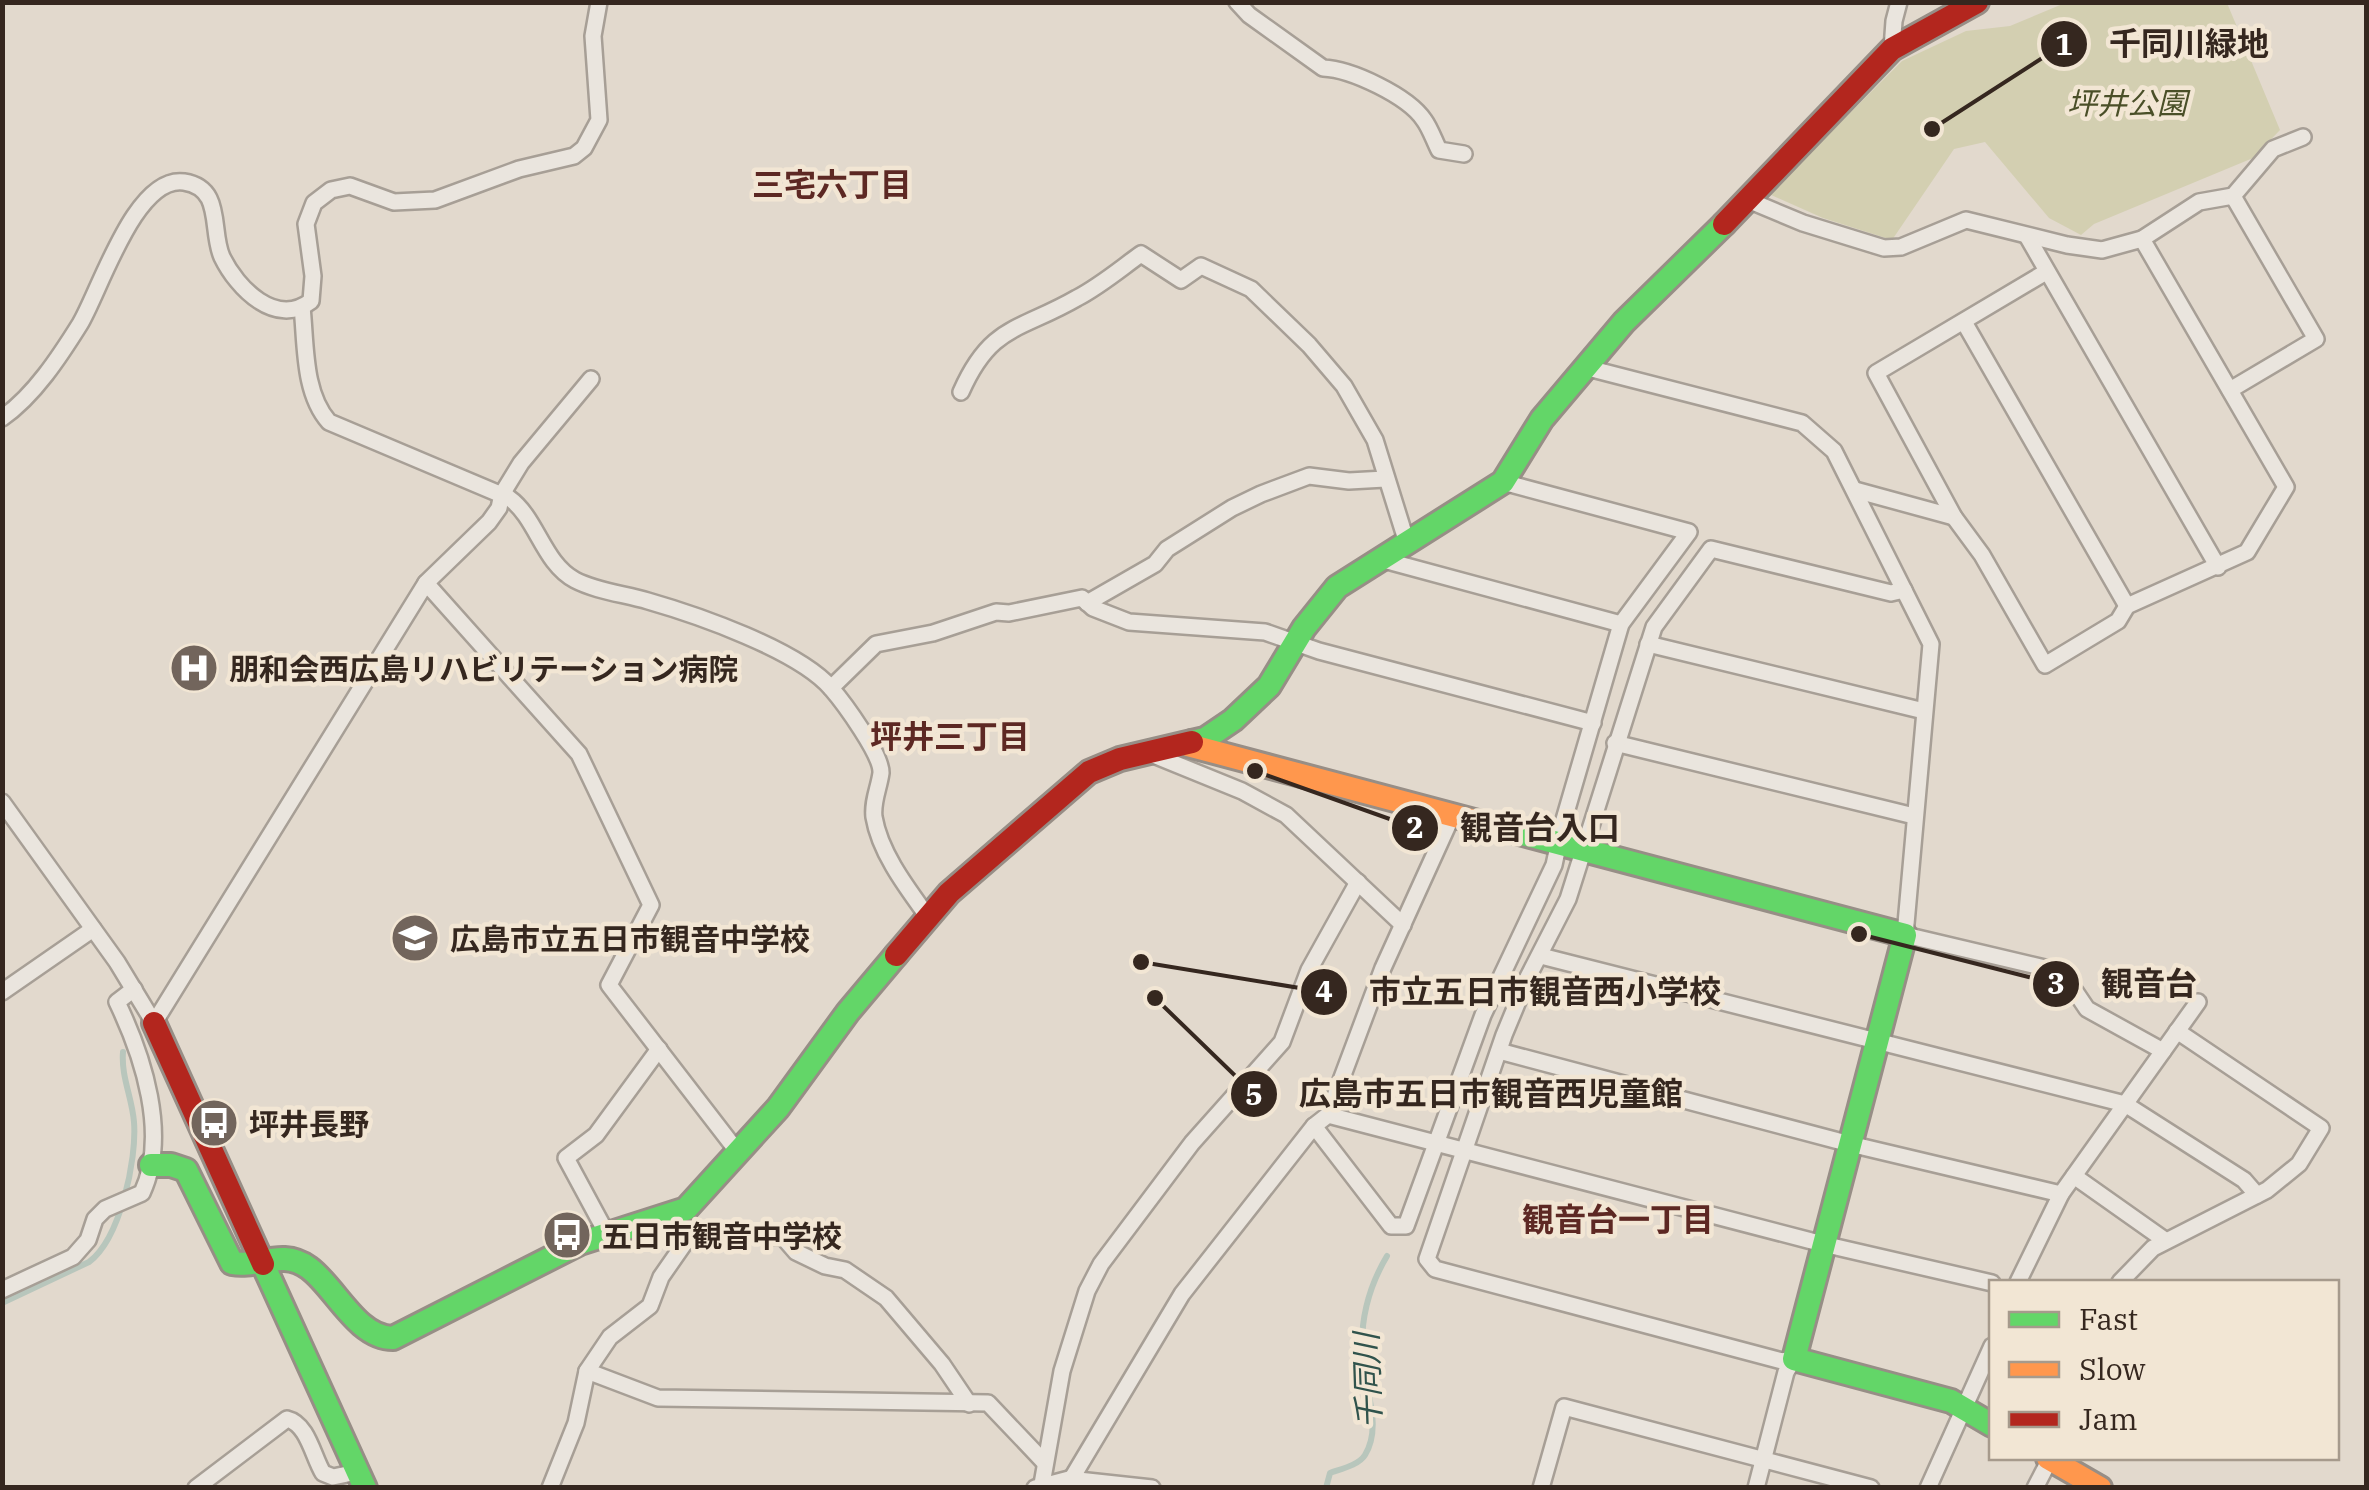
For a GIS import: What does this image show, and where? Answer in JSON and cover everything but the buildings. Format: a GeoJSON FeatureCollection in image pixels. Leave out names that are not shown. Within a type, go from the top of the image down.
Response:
{"type":"FeatureCollection","features":[{"type":"Feature","properties":{"kind":"street"},"geometry":{"type":"LineString","coordinates":[[2,418],[25,397],[80,322],[125,230],[144,204],[171,183],[188,183],[206,195],[216,212],[218,245],[224,260],[257,301],[272,308],[302,307],[311,301],[313,276],[306,233],[308,214],[331,190],[350,186],[394,202],[435,200],[519,169],[574,156],[584,148],[599,120],[593,36],[598,2]]}},
{"type":"Feature","properties":{"kind":"street"},"geometry":{"type":"LineString","coordinates":[[1237,2],[1248,15],[1323,68],[1338,68],[1384,89],[1421,116],[1438,150],[1464,154]]}},
{"type":"Feature","properties":{"kind":"street"},"geometry":{"type":"LineString","coordinates":[[1892,48],[1900,2]]}},
{"type":"Feature","properties":{"kind":"street"},"geometry":{"type":"LineString","coordinates":[[550,1488],[576,1422],[588,1372],[605,1342],[650,1306],[689,1220],[737,1151],[778,1108],[848,1012],[949,893],[1089,772],[1218,733],[1269,686],[1337,587],[1503,482],[1542,418],[1624,322],[1748,200],[1892,48],[1977,2]]}},
{"type":"Feature","properties":{"kind":"street"},"geometry":{"type":"LineString","coordinates":[[1748,200],[1803,223],[1892,249],[1966,220],[2102,250],[2142,240],[2200,202],[2232,196],[2273,148],[2304,137]]}},
{"type":"Feature","properties":{"kind":"street"},"geometry":{"type":"LineString","coordinates":[[2230,390],[2316,339],[2232,196]]}},
{"type":"Feature","properties":{"kind":"street"},"geometry":{"type":"LineString","coordinates":[[2027,236],[2218,567]]}},
{"type":"Feature","properties":{"kind":"street"},"geometry":{"type":"LineString","coordinates":[[2046,272],[1876,373],[1954,517],[1982,555],[2045,664],[2118,621],[2128,606],[2247,552],[2286,487],[2142,240]]}},
{"type":"Feature","properties":{"kind":"street"},"geometry":{"type":"LineString","coordinates":[[961,392],[982,352],[1005,332],[1078,298],[1141,254],[1181,280],[1201,266],[1250,289],[1327,364],[1344,386],[1376,440],[1406,542]]}},
{"type":"Feature","properties":{"kind":"street"},"geometry":{"type":"LineString","coordinates":[[302,307],[308,372],[328,422],[502,494],[524,512],[558,565],[577,581],[718,625],[807,667],[831,688],[877,756],[881,773],[873,814],[880,839],[928,917]]}},
{"type":"Feature","properties":{"kind":"street"},"geometry":{"type":"LineString","coordinates":[[1964,322],[2128,606]]}},
{"type":"Feature","properties":{"kind":"street"},"geometry":{"type":"LineString","coordinates":[[1588,368],[1802,424],[1834,451],[1930,644],[1905,935],[1794,1359],[1786,1372],[1756,1488]]}},
{"type":"Feature","properties":{"kind":"street"},"geometry":{"type":"LineString","coordinates":[[154,1023],[426,583],[489,522],[521,463],[591,379]]}},
{"type":"Feature","properties":{"kind":"street"},"geometry":{"type":"LineString","coordinates":[[1087,603],[1155,564],[1167,549],[1232,508],[1262,494],[1309,476],[1349,481],[1385,479]]}},
{"type":"Feature","properties":{"kind":"street"},"geometry":{"type":"LineString","coordinates":[[1314,1126],[1391,1226],[1406,1226],[1483,1014],[1539,901],[1560,843],[1562,823],[1621,624],[1689,532],[1503,482]]}},
{"type":"Feature","properties":{"kind":"street"},"geometry":{"type":"LineString","coordinates":[[1855,490],[1954,517]]}},
{"type":"Feature","properties":{"kind":"street"},"geometry":{"type":"LineString","coordinates":[[1904,590],[1891,593],[1711,549],[1654,626],[1568,899],[1528,977],[1462,1150],[1427,1259],[1436,1269],[1950,1402],[1989,1423]]}},
{"type":"Feature","properties":{"kind":"street"},"geometry":{"type":"LineString","coordinates":[[1380,559],[1621,624]]}},
{"type":"Feature","properties":{"kind":"street"},"geometry":{"type":"LineString","coordinates":[[426,583],[580,754],[652,905],[609,985],[737,1151]]}},
{"type":"Feature","properties":{"kind":"street"},"geometry":{"type":"LineString","coordinates":[[831,688],[876,644],[933,633],[996,612],[1009,613],[1082,598],[1128,622],[1249,630],[1593,723]]}},
{"type":"Feature","properties":{"kind":"street"},"geometry":{"type":"LineString","coordinates":[[1648,644],[1924,711]]}},
{"type":"Feature","properties":{"kind":"street"},"geometry":{"type":"LineString","coordinates":[[1615,743],[1914,816]]}},
{"type":"Feature","properties":{"kind":"street"},"geometry":{"type":"LineString","coordinates":[[1188,745],[1905,935],[2062,972],[2087,1008],[2163,1051]]}},
{"type":"Feature","properties":{"kind":"street"},"geometry":{"type":"LineString","coordinates":[[1148,752],[1268,804],[1308,832],[1403,926]]}},
{"type":"Feature","properties":{"kind":"street"},"geometry":{"type":"LineString","coordinates":[[2,802],[93,929],[154,1023],[361,1480]]}},
{"type":"Feature","properties":{"kind":"street"},"geometry":{"type":"LineString","coordinates":[[1067,1483],[1182,1294],[1314,1126],[1328,1115],[1383,968],[1452,814]]}},
{"type":"Feature","properties":{"kind":"street"},"geometry":{"type":"LineString","coordinates":[[1152,1488],[1067,1483],[1038,1486],[1069,1344],[1087,1290],[1101,1264],[1192,1144],[1282,1042],[1309,970],[1358,882]]}},
{"type":"Feature","properties":{"kind":"street"},"geometry":{"type":"LineString","coordinates":[[5,985],[93,929]]}},
{"type":"Feature","properties":{"kind":"street"},"geometry":{"type":"LineString","coordinates":[[1541,956],[2125,1104],[2244,1180],[2256,1196]]}},
{"type":"Feature","properties":{"kind":"street"},"geometry":{"type":"LineString","coordinates":[[2,1290],[72,1257],[88,1240],[95,1220],[105,1209],[142,1192],[156,1144],[141,1058],[117,1002],[134,989]]}},
{"type":"Feature","properties":{"kind":"street"},"geometry":{"type":"LineString","coordinates":[[2019,1280],[2061,1194],[2198,1002]]}},
{"type":"Feature","properties":{"kind":"street"},"geometry":{"type":"LineString","coordinates":[[2122,1280],[2153,1248],[2256,1196],[2298,1164],[2321,1128],[2178,1031]]}},
{"type":"Feature","properties":{"kind":"street"},"geometry":{"type":"LineString","coordinates":[[606,1234],[566,1158],[596,1136],[659,1049]]}},
{"type":"Feature","properties":{"kind":"street"},"geometry":{"type":"LineString","coordinates":[[1499,1052],[1850,1144],[2061,1194]]}},
{"type":"Feature","properties":{"kind":"street"},"geometry":{"type":"LineString","coordinates":[[1328,1115],[1824,1244],[1989,1282]]}},
{"type":"Feature","properties":{"kind":"street"},"geometry":{"type":"LineString","coordinates":[[152,1165],[171,1164],[186,1170],[232,1264],[292,1259],[307,1266],[372,1332],[385,1338],[393,1338],[566,1250],[606,1234],[672,1216],[784,1237],[809,1260],[855,1275],[901,1313],[969,1404]]}},
{"type":"Feature","properties":{"kind":"street"},"geometry":{"type":"LineString","coordinates":[[2074,1176],[2166,1241]]}},
{"type":"Feature","properties":{"kind":"street"},"geometry":{"type":"LineString","coordinates":[[1928,1488],[1989,1353]]}},
{"type":"Feature","properties":{"kind":"street"},"geometry":{"type":"LineString","coordinates":[[588,1372],[658,1398],[988,1402],[1045,1464]]}},
{"type":"Feature","properties":{"kind":"street"},"geometry":{"type":"LineString","coordinates":[[1541,1488],[1564,1407],[1871,1488]]}},
{"type":"Feature","properties":{"kind":"street"},"geometry":{"type":"LineString","coordinates":[[196,1488],[286,1420],[295,1421],[301,1428],[324,1474],[361,1480]]}},
{"type":"Feature","properties":{"kind":"street"},"geometry":{"type":"LineString","coordinates":[[2036,1488],[2049,1460]]}},
{"type":"Feature","properties":{"kind":"street"},"geometry":{"type":"LineString","coordinates":[[2053,1460],[2100,1488]]}},
{"type":"Feature","properties":{"kind":"green space","name":"坪井公園"},"geometry":{"type":"Polygon","coordinates":[[[2065,3],[2227,3],[2280,130],[2253,158],[2094,224],[2081,235],[2049,218],[1985,142],[1954,149],[1892,240],[1823,218],[1769,194],[1902,61],[1966,31],[2010,26],[2065,3]]]}},
{"type":"Feature","properties":{"kind":"waterway"},"geometry":{"type":"LineString","coordinates":[[2,1303],[89,1262],[110,1236],[133,1157],[133,1113],[123,1052]]}},
{"type":"Feature","properties":{"kind":"waterway","name":"千同川"},"geometry":{"type":"LineString","coordinates":[[1326,1488],[1330,1473],[1359,1461],[1370,1444],[1373,1421],[1362,1334],[1370,1294],[1387,1256]]}},
{"type":"Feature","properties":{"kind":"traffic: fast"},"geometry":{"type":"LineString","coordinates":[[1192,742],[1205,739],[1233,720],[1269,686],[1304,628],[1337,587],[1503,482],[1542,419],[1624,322],[1724,224]]}},
{"type":"Feature","properties":{"kind":"traffic: fast"},"geometry":{"type":"LineString","coordinates":[[1508,830],[1905,935],[1794,1359],[1951,1401],[1989,1423]]}},
{"type":"Feature","properties":{"kind":"traffic: fast"},"geometry":{"type":"LineString","coordinates":[[151,1165],[186,1170],[232,1263],[280,1259],[299,1262],[319,1276],[368,1330],[393,1338],[580,1243],[686,1209],[778,1108],[848,1012],[896,955]]}},
{"type":"Feature","properties":{"kind":"traffic: fast"},"geometry":{"type":"LineString","coordinates":[[263,1264],[365,1488]]}},
{"type":"Feature","properties":{"kind":"traffic: slow"},"geometry":{"type":"LineString","coordinates":[[1188,745],[1508,830]]}},
{"type":"Feature","properties":{"kind":"traffic: slow"},"geometry":{"type":"LineString","coordinates":[[2051,1460],[2100,1488]]}},
{"type":"Feature","properties":{"kind":"traffic: jam"},"geometry":{"type":"LineString","coordinates":[[1724,224],[1892,49],[1977,2]]}},
{"type":"Feature","properties":{"kind":"traffic: jam"},"geometry":{"type":"LineString","coordinates":[[896,955],[949,893],[1089,772],[1120,759],[1192,742]]}},
{"type":"Feature","properties":{"kind":"traffic: jam"},"geometry":{"type":"LineString","coordinates":[[154,1023],[263,1264]]}},
{"type":"Feature","properties":{"kind":"place","name":"千同川緑地"},"geometry":{"type":"Point","coordinates":[1932,129]}},
{"type":"Feature","properties":{"kind":"place","name":"朋和会西広島リハビリテーション病院"},"geometry":{"type":"Point","coordinates":[194,668]}},
{"type":"Feature","properties":{"kind":"place","name":"観音台入口"},"geometry":{"type":"Point","coordinates":[1255,771]}},
{"type":"Feature","properties":{"kind":"place","name":"観音台"},"geometry":{"type":"Point","coordinates":[1859,934]}},
{"type":"Feature","properties":{"kind":"place","name":"広島市立五日市観音中学校"},"geometry":{"type":"Point","coordinates":[415,938]}},
{"type":"Feature","properties":{"kind":"place","name":"市立五日市観音西小学校"},"geometry":{"type":"Point","coordinates":[1141,962]}},
{"type":"Feature","properties":{"kind":"place","name":"広島市五日市観音西児童館"},"geometry":{"type":"Point","coordinates":[1155,998]}},
{"type":"Feature","properties":{"kind":"place","name":"坪井長野"},"geometry":{"type":"Point","coordinates":[214,1123]}},
{"type":"Feature","properties":{"kind":"place","name":"五日市観音中学校"},"geometry":{"type":"Point","coordinates":[567,1235]}},
{"type":"Feature","properties":{"kind":"district","name":"三宅六丁目"},"geometry":{"type":"Point","coordinates":[832,184]}},
{"type":"Feature","properties":{"kind":"district","name":"坪井三丁目"},"geometry":{"type":"Point","coordinates":[950,736]}},
{"type":"Feature","properties":{"kind":"district","name":"観音台一丁目"},"geometry":{"type":"Point","coordinates":[1618,1219]}}]}
